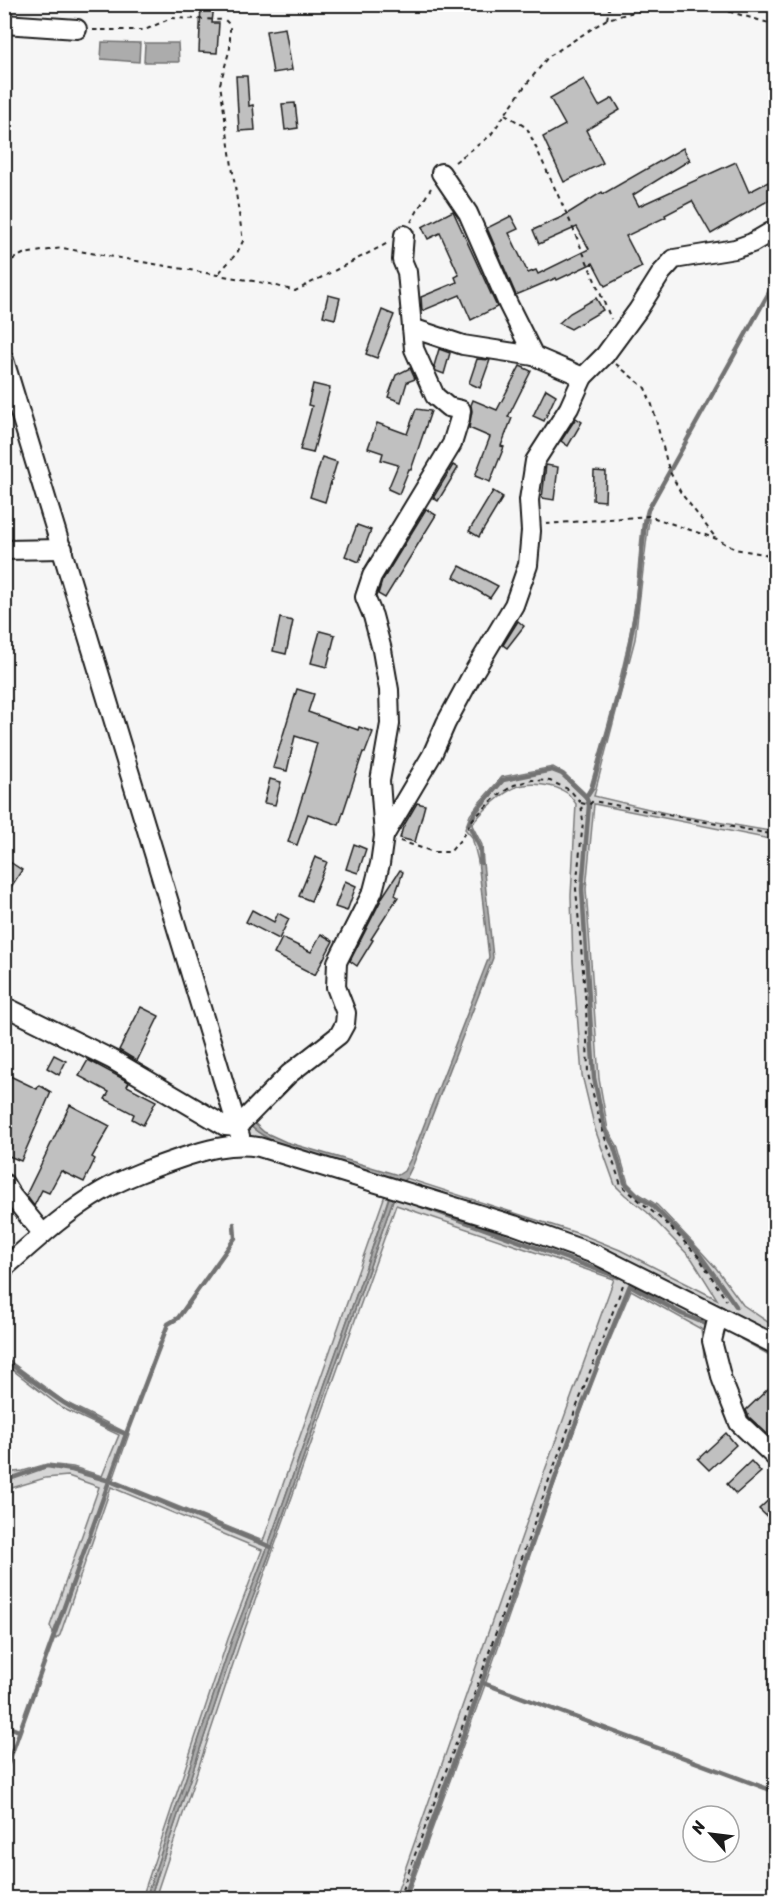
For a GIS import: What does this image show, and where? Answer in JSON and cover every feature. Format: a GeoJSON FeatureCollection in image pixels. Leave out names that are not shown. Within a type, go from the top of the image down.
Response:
{"type":"FeatureCollection","features":[{"type":"Feature","properties":{"kind":"street"},"geometry":{"type":"LineString","coordinates":[[4,24],[77,29]]}},
{"type":"Feature","properties":{"kind":"street"},"geometry":{"type":"LineString","coordinates":[[441,173],[468,213],[508,304],[534,356]]}},
{"type":"Feature","properties":{"kind":"street"},"geometry":{"type":"LineString","coordinates":[[384,836],[432,755],[461,694],[514,605],[528,566],[531,531],[530,500],[535,461],[569,408],[583,377],[609,349],[662,272],[674,259],[735,249],[752,243],[776,229]]}},
{"type":"Feature","properties":{"kind":"street"},"geometry":{"type":"LineString","coordinates":[[4,1268],[87,1200],[138,1173],[221,1146],[240,1135],[289,1074],[339,1035],[345,1024],[346,1013],[336,987],[337,963],[373,891],[384,836],[380,781],[390,724],[389,690],[373,616],[365,597],[372,576],[452,444],[460,418],[460,411],[448,407],[435,396],[414,349],[407,272],[402,260],[404,235]]}},
{"type":"Feature","properties":{"kind":"street"},"geometry":{"type":"LineString","coordinates":[[412,328],[463,345],[534,356],[583,377]]}},
{"type":"Feature","properties":{"kind":"street"},"geometry":{"type":"LineString","coordinates":[[4,360],[240,1135]]}},
{"type":"Feature","properties":{"kind":"street"},"geometry":{"type":"LineString","coordinates":[[4,550],[63,549]]}},
{"type":"Feature","properties":{"kind":"street"},"geometry":{"type":"LineString","coordinates":[[4,1006],[113,1060],[259,1147],[514,1225],[597,1255],[776,1345]]}},
{"type":"Feature","properties":{"kind":"street"},"geometry":{"type":"LineString","coordinates":[[4,1183],[43,1234]]}},
{"type":"Feature","properties":{"kind":"street"},"geometry":{"type":"LineString","coordinates":[[718,1316],[712,1341],[722,1380],[739,1423],[776,1458]]}},
{"type":"Feature","properties":{"kind":"path"},"geometry":{"type":"LineString","coordinates":[[607,19],[610,4]]}},
{"type":"Feature","properties":{"kind":"path"},"geometry":{"type":"LineString","coordinates":[[4,264],[23,254],[62,248],[295,291],[404,235],[441,173],[490,136],[548,57],[607,19],[676,4]]}},
{"type":"Feature","properties":{"kind":"path"},"geometry":{"type":"LineString","coordinates":[[703,4],[776,25]]}},
{"type":"Feature","properties":{"kind":"path"},"geometry":{"type":"LineString","coordinates":[[77,29],[145,30],[171,18],[225,20],[230,25],[230,48],[220,84],[243,241],[237,254],[217,275]]}},
{"type":"Feature","properties":{"kind":"path"},"geometry":{"type":"LineString","coordinates":[[505,114],[526,128],[531,138],[569,219],[612,322],[609,349],[645,388],[652,405],[669,470],[681,494],[717,539]]}},
{"type":"Feature","properties":{"kind":"path"},"geometry":{"type":"LineString","coordinates":[[531,531],[546,524],[649,516],[717,539],[735,549],[776,556]]}},
{"type":"Feature","properties":{"kind":"path"},"geometry":{"type":"LineString","coordinates":[[384,836],[435,852],[450,852],[473,819],[497,796],[514,785],[532,780],[550,781],[570,790],[581,803],[583,822],[576,889],[586,1005],[588,1074],[601,1126],[621,1185],[667,1224],[698,1256],[724,1296],[736,1325]]}},
{"type":"Feature","properties":{"kind":"path"},"geometry":{"type":"LineString","coordinates":[[581,803],[589,805],[593,801],[776,835]]}},
{"type":"Feature","properties":{"kind":"path"},"geometry":{"type":"LineString","coordinates":[[399,1899],[550,1477],[629,1271]]}},
{"type":"Feature","properties":{"kind":"shaded area"},"geometry":{"type":"Polygon","coordinates":[[[102,42],[140,43],[139,62],[101,59],[102,42]]]}},
{"type":"Feature","properties":{"kind":"shaded area"},"geometry":{"type":"Polygon","coordinates":[[[145,43],[178,43],[179,62],[144,62],[145,43]]]}},
{"type":"Feature","properties":{"kind":"shaded area"},"geometry":{"type":"Polygon","coordinates":[[[643,519],[649,519],[635,639],[594,796],[670,814],[775,832],[775,840],[594,804],[586,889],[599,1079],[608,1130],[617,1145],[628,1183],[638,1193],[657,1205],[696,1246],[716,1268],[743,1305],[775,1327],[775,1336],[642,1268],[249,1142],[244,1132],[250,1125],[261,1134],[297,1150],[398,1179],[402,1183],[406,1178],[583,1235],[620,1250],[717,1299],[692,1259],[647,1212],[615,1185],[595,1129],[582,1075],[573,962],[571,896],[576,804],[567,793],[549,786],[528,785],[510,790],[480,815],[472,825],[482,845],[483,863],[480,858],[478,861],[472,837],[465,829],[470,815],[502,777],[553,767],[564,773],[586,794],[609,722],[630,634],[643,519]]]}},
{"type":"Feature","properties":{"kind":"shaded area"},"geometry":{"type":"Polygon","coordinates":[[[480,857],[483,863],[493,958],[405,1181],[402,1183],[398,1179],[319,1158],[277,1143],[250,1125],[251,1120],[264,1132],[286,1142],[398,1175],[404,1171],[412,1156],[489,957],[478,861],[480,857]]]}},
{"type":"Feature","properties":{"kind":"shaded area"},"geometry":{"type":"Polygon","coordinates":[[[242,1149],[259,1152],[397,1194],[621,1272],[621,1276],[630,1281],[635,1280],[711,1321],[710,1351],[704,1356],[701,1329],[631,1290],[595,1375],[557,1477],[485,1685],[407,1898],[395,1898],[614,1279],[396,1205],[240,1643],[155,1898],[150,1898],[236,1642],[272,1547],[394,1197],[389,1196],[268,1546],[232,1640],[146,1898],[142,1898],[228,1639],[262,1550],[111,1487],[60,1635],[56,1639],[50,1626],[99,1487],[68,1476],[45,1478],[5,1490],[5,1473],[23,1471],[47,1464],[73,1467],[102,1476],[119,1435],[62,1408],[5,1364],[4,1357],[65,1402],[129,1434],[113,1480],[263,1541],[385,1195],[259,1155],[242,1152],[226,1154],[162,1172],[101,1197],[66,1221],[5,1278],[5,1272],[67,1218],[90,1201],[123,1183],[163,1166],[204,1154],[242,1149]]]}},
{"type":"Feature","properties":{"kind":"shaded area"},"geometry":{"type":"Polygon","coordinates":[[[390,1195],[394,1197],[272,1547],[236,1642],[150,1898],[146,1898],[232,1640],[268,1546],[390,1195]]]}},
{"type":"Feature","properties":{"kind":"building"},"geometry":{"type":"Polygon","coordinates":[[[201,4],[214,4],[212,23],[219,23],[217,53],[199,52],[201,4]]]}},
{"type":"Feature","properties":{"kind":"building"},"geometry":{"type":"Polygon","coordinates":[[[285,28],[292,70],[273,73],[266,31],[285,28]]]}},
{"type":"Feature","properties":{"kind":"building"},"geometry":{"type":"Polygon","coordinates":[[[236,76],[247,76],[249,106],[253,105],[255,130],[239,131],[236,76]]]}},
{"type":"Feature","properties":{"kind":"building"},"geometry":{"type":"Polygon","coordinates":[[[584,79],[599,106],[613,98],[620,110],[586,130],[603,163],[564,182],[543,137],[565,125],[550,98],[584,79]]]}},
{"type":"Feature","properties":{"kind":"building"},"geometry":{"type":"Polygon","coordinates":[[[295,103],[298,128],[285,130],[282,104],[295,103]]]}},
{"type":"Feature","properties":{"kind":"building"},"geometry":{"type":"Polygon","coordinates":[[[683,148],[690,160],[633,195],[639,206],[736,162],[749,192],[776,178],[776,196],[711,234],[692,201],[665,215],[666,217],[626,236],[642,267],[605,286],[593,263],[557,280],[556,278],[516,295],[487,228],[511,216],[518,229],[509,233],[528,273],[536,270],[538,274],[589,249],[577,227],[539,244],[533,230],[562,217],[602,192],[603,194],[683,148]]]}},
{"type":"Feature","properties":{"kind":"building"},"geometry":{"type":"Polygon","coordinates":[[[453,211],[497,307],[471,320],[460,295],[422,311],[421,297],[457,282],[455,277],[459,275],[440,233],[428,239],[422,227],[453,211]]]}},
{"type":"Feature","properties":{"kind":"building"},"geometry":{"type":"Polygon","coordinates":[[[328,295],[340,298],[335,319],[323,316],[328,295]]]}},
{"type":"Feature","properties":{"kind":"building"},"geometry":{"type":"Polygon","coordinates":[[[596,298],[603,310],[571,329],[559,323],[570,313],[596,298]]]}},
{"type":"Feature","properties":{"kind":"building"},"geometry":{"type":"Polygon","coordinates":[[[382,310],[394,315],[377,358],[366,354],[382,310]]]}},
{"type":"Feature","properties":{"kind":"building"},"geometry":{"type":"Polygon","coordinates":[[[439,349],[450,353],[444,374],[436,371],[434,366],[439,349]]]}},
{"type":"Feature","properties":{"kind":"building"},"geometry":{"type":"Polygon","coordinates":[[[477,359],[490,360],[480,388],[469,383],[477,359]]]}},
{"type":"Feature","properties":{"kind":"building"},"geometry":{"type":"Polygon","coordinates":[[[520,366],[531,371],[508,417],[512,418],[501,446],[504,447],[490,482],[475,476],[490,437],[469,428],[471,405],[473,400],[497,410],[520,366]]]}},
{"type":"Feature","properties":{"kind":"building"},"geometry":{"type":"Polygon","coordinates":[[[410,368],[415,379],[407,382],[401,402],[388,397],[396,375],[410,368]]]}},
{"type":"Feature","properties":{"kind":"building"},"geometry":{"type":"Polygon","coordinates":[[[313,384],[330,388],[313,453],[300,450],[312,406],[308,405],[313,384]]]}},
{"type":"Feature","properties":{"kind":"building"},"geometry":{"type":"Polygon","coordinates":[[[546,389],[556,395],[544,421],[533,416],[546,389]]]}},
{"type":"Feature","properties":{"kind":"building"},"geometry":{"type":"Polygon","coordinates":[[[416,409],[431,411],[411,470],[409,469],[399,494],[388,489],[398,465],[381,460],[383,453],[368,448],[377,423],[407,434],[416,409]]]}},
{"type":"Feature","properties":{"kind":"building"},"geometry":{"type":"Polygon","coordinates":[[[576,418],[582,422],[568,446],[561,441],[576,418]]]}},
{"type":"Feature","properties":{"kind":"building"},"geometry":{"type":"Polygon","coordinates":[[[322,457],[337,462],[325,502],[310,497],[322,457]]]}},
{"type":"Feature","properties":{"kind":"building"},"geometry":{"type":"Polygon","coordinates":[[[453,465],[458,468],[438,501],[433,498],[453,465]]]}},
{"type":"Feature","properties":{"kind":"building"},"geometry":{"type":"Polygon","coordinates":[[[546,465],[558,467],[554,500],[542,498],[546,465]]]}},
{"type":"Feature","properties":{"kind":"building"},"geometry":{"type":"Polygon","coordinates":[[[594,471],[606,472],[605,501],[593,500],[594,471]]]}},
{"type":"Feature","properties":{"kind":"building"},"geometry":{"type":"Polygon","coordinates":[[[493,491],[503,497],[479,537],[469,531],[493,491]]]}},
{"type":"Feature","properties":{"kind":"building"},"geometry":{"type":"Polygon","coordinates":[[[426,509],[436,515],[385,598],[378,594],[382,581],[426,509]]]}},
{"type":"Feature","properties":{"kind":"building"},"geometry":{"type":"Polygon","coordinates":[[[357,525],[371,530],[359,562],[345,556],[357,525]]]}},
{"type":"Feature","properties":{"kind":"building"},"geometry":{"type":"Polygon","coordinates":[[[460,566],[498,586],[490,598],[454,577],[460,566]]]}},
{"type":"Feature","properties":{"kind":"building"},"geometry":{"type":"Polygon","coordinates":[[[280,618],[293,621],[286,654],[273,651],[280,618]]]}},
{"type":"Feature","properties":{"kind":"building"},"geometry":{"type":"Polygon","coordinates":[[[518,621],[524,626],[507,648],[503,645],[518,621]]]}},
{"type":"Feature","properties":{"kind":"building"},"geometry":{"type":"Polygon","coordinates":[[[320,631],[335,635],[327,667],[311,663],[320,631]]]}},
{"type":"Feature","properties":{"kind":"building"},"geometry":{"type":"Polygon","coordinates":[[[297,689],[314,694],[308,712],[358,730],[359,727],[373,732],[365,753],[363,752],[339,825],[308,814],[297,845],[288,842],[317,743],[295,736],[287,771],[273,768],[297,689]]]}},
{"type":"Feature","properties":{"kind":"building"},"geometry":{"type":"Polygon","coordinates":[[[270,779],[281,782],[275,805],[264,803],[270,779]]]}},
{"type":"Feature","properties":{"kind":"building"},"geometry":{"type":"Polygon","coordinates":[[[417,803],[425,805],[415,842],[400,838],[403,827],[417,803]]]}},
{"type":"Feature","properties":{"kind":"building"},"geometry":{"type":"Polygon","coordinates":[[[354,844],[366,849],[358,873],[346,869],[354,844]]]}},
{"type":"Feature","properties":{"kind":"building"},"geometry":{"type":"Polygon","coordinates":[[[315,857],[327,862],[311,901],[299,896],[315,857]]]}},
{"type":"Feature","properties":{"kind":"building"},"geometry":{"type":"Polygon","coordinates":[[[10,862],[22,870],[4,898],[4,871],[10,862]]]}},
{"type":"Feature","properties":{"kind":"building"},"geometry":{"type":"Polygon","coordinates":[[[400,870],[403,872],[395,895],[398,897],[357,966],[350,961],[383,896],[400,870]]]}},
{"type":"Feature","properties":{"kind":"building"},"geometry":{"type":"Polygon","coordinates":[[[345,881],[356,886],[347,911],[335,907],[345,881]]]}},
{"type":"Feature","properties":{"kind":"building"},"geometry":{"type":"Polygon","coordinates":[[[252,910],[274,922],[278,913],[289,919],[279,939],[246,922],[252,910]]]}},
{"type":"Feature","properties":{"kind":"building"},"geometry":{"type":"Polygon","coordinates":[[[321,934],[333,941],[315,975],[274,954],[282,938],[311,952],[321,934]]]}},
{"type":"Feature","properties":{"kind":"building"},"geometry":{"type":"Polygon","coordinates":[[[141,1007],[159,1016],[137,1061],[119,1050],[141,1007]]]}},
{"type":"Feature","properties":{"kind":"building"},"geometry":{"type":"Polygon","coordinates":[[[54,1055],[66,1061],[59,1075],[47,1068],[54,1055]]]}},
{"type":"Feature","properties":{"kind":"building"},"geometry":{"type":"Polygon","coordinates":[[[88,1060],[129,1082],[127,1086],[156,1101],[143,1125],[132,1119],[134,1114],[105,1099],[109,1092],[79,1076],[88,1060]]]}},
{"type":"Feature","properties":{"kind":"building"},"geometry":{"type":"Polygon","coordinates":[[[10,1076],[37,1089],[39,1085],[51,1092],[21,1161],[4,1154],[4,1088],[10,1076]]]}},
{"type":"Feature","properties":{"kind":"building"},"geometry":{"type":"Polygon","coordinates":[[[70,1105],[110,1126],[92,1157],[95,1159],[84,1182],[61,1171],[49,1193],[42,1190],[34,1206],[26,1195],[70,1105]]]}},
{"type":"Feature","properties":{"kind":"building"},"geometry":{"type":"Polygon","coordinates":[[[769,1388],[776,1394],[776,1442],[749,1417],[746,1410],[769,1388]]]}},
{"type":"Feature","properties":{"kind":"building"},"geometry":{"type":"Polygon","coordinates":[[[726,1433],[736,1445],[709,1470],[698,1459],[726,1433]]]}},
{"type":"Feature","properties":{"kind":"building"},"geometry":{"type":"Polygon","coordinates":[[[751,1461],[761,1472],[736,1494],[727,1484],[751,1461]]]}},
{"type":"Feature","properties":{"kind":"building"},"geometry":{"type":"Polygon","coordinates":[[[776,1493],[776,1525],[759,1509],[776,1493]]]}},
{"type":"Feature","properties":{"kind":"waterway"},"geometry":{"type":"LineString","coordinates":[[736,1306],[695,1248],[653,1206],[625,1183],[614,1147],[605,1130],[594,1078],[582,889],[589,805],[586,797],[592,788],[623,679],[636,609],[648,510],[776,280]]}},
{"type":"Feature","properties":{"kind":"waterway"},"geometry":{"type":"LineString","coordinates":[[469,824],[476,811],[503,780],[552,770],[562,774],[586,797]]}},
{"type":"Feature","properties":{"kind":"waterway"},"geometry":{"type":"LineString","coordinates":[[471,829],[480,848],[481,863]]}},
{"type":"Feature","properties":{"kind":"waterway"},"geometry":{"type":"LineString","coordinates":[[421,1206],[618,1277]]}},
{"type":"Feature","properties":{"kind":"waterway"},"geometry":{"type":"LineString","coordinates":[[4,1775],[126,1434],[168,1324],[178,1318],[235,1238],[234,1224]]}},
{"type":"Feature","properties":{"kind":"waterway"},"geometry":{"type":"LineString","coordinates":[[404,1898],[570,1437],[630,1285],[682,1314],[711,1326]]}},
{"type":"Feature","properties":{"kind":"waterway"},"geometry":{"type":"LineString","coordinates":[[742,1338],[776,1357]]}},
{"type":"Feature","properties":{"kind":"waterway"},"geometry":{"type":"LineString","coordinates":[[4,1359],[77,1411],[126,1434]]}},
{"type":"Feature","properties":{"kind":"waterway"},"geometry":{"type":"LineString","coordinates":[[4,1481],[47,1466],[72,1470],[110,1481],[271,1547]]}},
{"type":"Feature","properties":{"kind":"waterway"},"geometry":{"type":"LineString","coordinates":[[483,1683],[776,1792]]}},
{"type":"Feature","properties":{"kind":"waterway"},"geometry":{"type":"LineString","coordinates":[[4,1725],[19,1731]]}}]}
